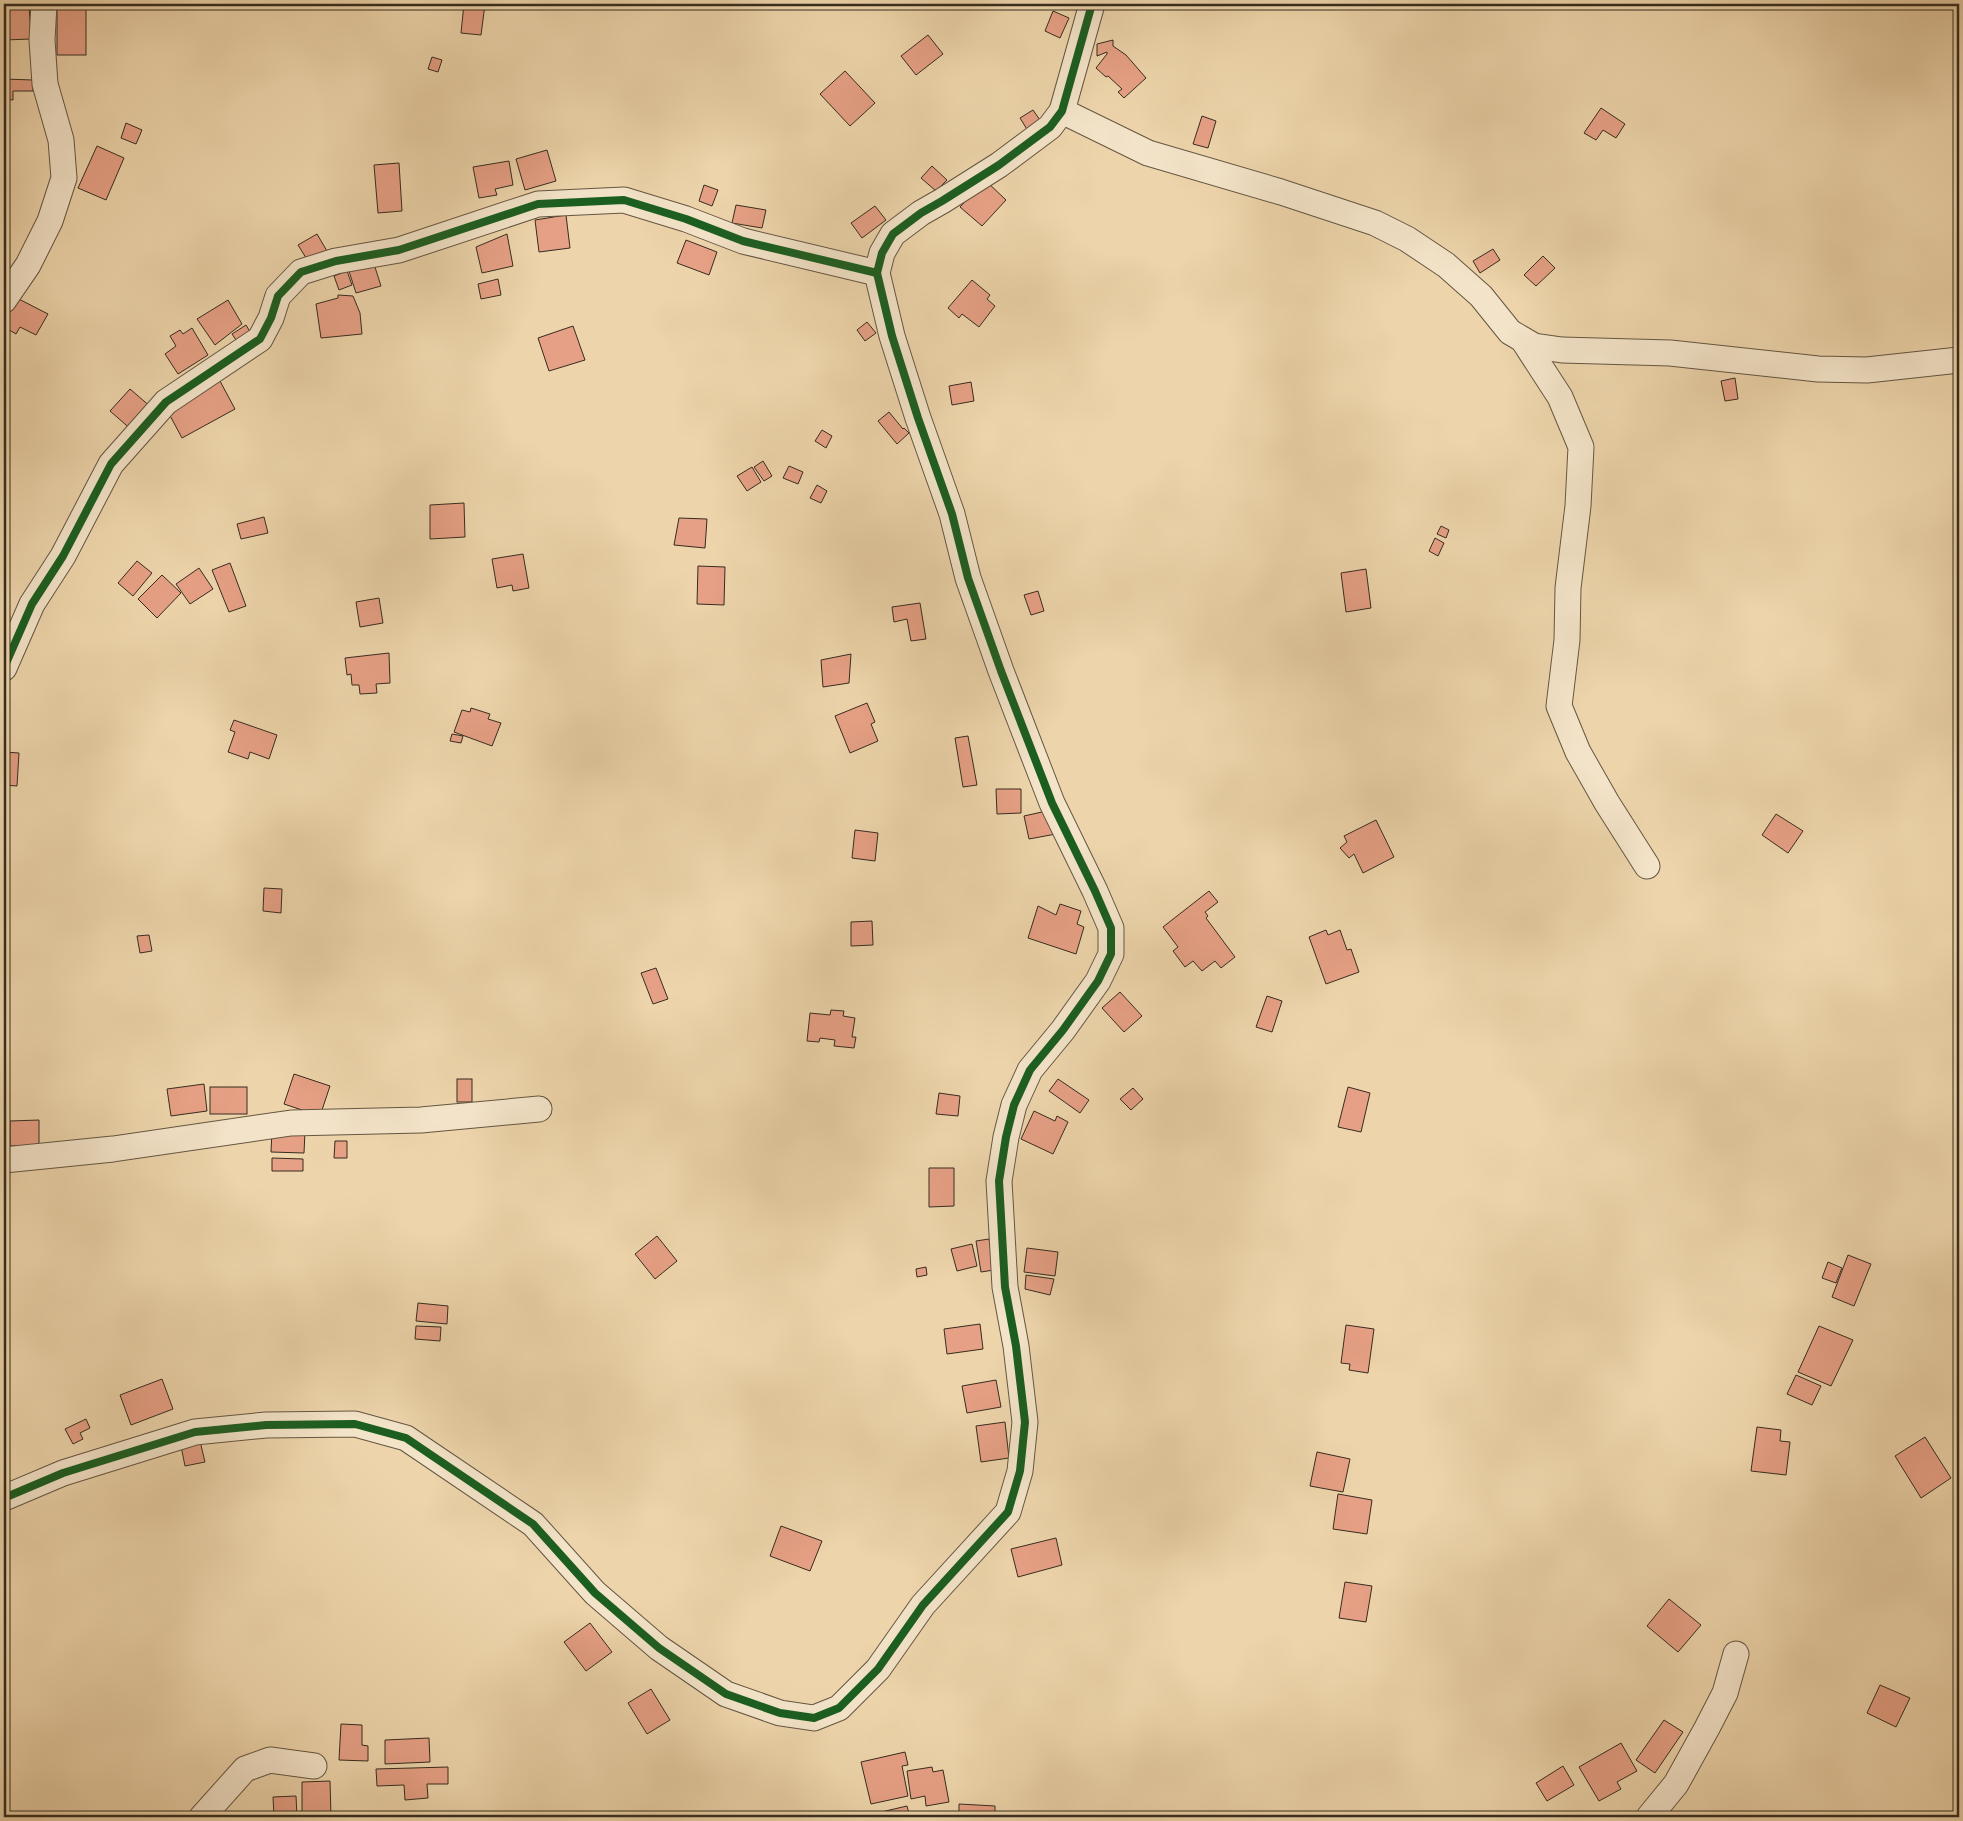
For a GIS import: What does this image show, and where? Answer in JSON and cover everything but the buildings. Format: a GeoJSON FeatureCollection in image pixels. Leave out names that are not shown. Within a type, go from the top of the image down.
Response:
{"type":"FeatureCollection","features":[{"type":"Feature","properties":{"kind":"street"},"geometry":{"type":"LineString","coordinates":[[4,300],[28,265],[50,221],[64,178],[61,140],[45,84],[42,40],[44,4]]}},
{"type":"Feature","properties":{"kind":"street"},"geometry":{"type":"LineString","coordinates":[[4,1498],[63,1473],[195,1432],[266,1425],[355,1424],[406,1438],[533,1524],[595,1593],[659,1648],[726,1694],[780,1713],[814,1718],[839,1708],[878,1669],[924,1605],[1008,1512],[1020,1471],[1025,1422],[1016,1346],[1006,1287],[999,1181],[1006,1137],[1014,1105],[1030,1070],[1063,1030],[1098,981],[1111,954],[1110,928],[1095,890],[1052,803],[968,578],[952,514],[918,418],[892,336],[877,273],[882,253],[893,234],[920,213],[942,202],[998,165],[1050,127],[1062,111],[1092,4]]}},
{"type":"Feature","properties":{"kind":"street"},"geometry":{"type":"LineString","coordinates":[[1062,111],[1148,153],[1281,192],[1375,223],[1407,239],[1446,265],[1481,296],[1510,332],[1534,346],[1562,350],[1670,353],[1818,369],[1867,370],[1959,360]]}},
{"type":"Feature","properties":{"kind":"street"},"geometry":{"type":"LineString","coordinates":[[4,668],[32,604],[63,556],[110,464],[166,402],[260,339],[271,318],[278,296],[301,272],[336,261],[399,250],[538,204],[624,200],[686,218],[743,241],[877,273]]}},
{"type":"Feature","properties":{"kind":"street"},"geometry":{"type":"LineString","coordinates":[[1524,340],[1560,396],[1581,447],[1578,506],[1568,588],[1568,640],[1559,706],[1578,752],[1607,803],[1647,866]]}},
{"type":"Feature","properties":{"kind":"street"},"geometry":{"type":"LineString","coordinates":[[4,1160],[113,1149],[291,1123],[420,1120],[539,1109]]}},
{"type":"Feature","properties":{"kind":"street"},"geometry":{"type":"LineString","coordinates":[[1648,1817],[1676,1784],[1707,1728],[1725,1693],[1736,1654]]}},
{"type":"Feature","properties":{"kind":"street"},"geometry":{"type":"LineString","coordinates":[[202,1817],[245,1769],[270,1760],[314,1766]]}},
{"type":"Feature","properties":{"kind":"cycle path"},"geometry":{"type":"LineString","coordinates":[[4,1498],[63,1473],[195,1432],[266,1425],[355,1424],[406,1438],[533,1524],[595,1593],[659,1648],[726,1694],[780,1713],[814,1718],[839,1708],[878,1669],[923,1605],[1008,1512],[1020,1471],[1025,1422],[1016,1346],[1005,1287],[999,1181],[1006,1137],[1014,1105],[1030,1070],[1063,1030],[1098,981],[1111,954],[1111,928],[1052,803],[1001,671],[968,578],[952,514],[918,418],[892,336],[877,273],[882,253],[893,234],[921,213],[999,165],[1050,127],[1062,111],[1092,4]]}},
{"type":"Feature","properties":{"kind":"cycle path"},"geometry":{"type":"LineString","coordinates":[[4,668],[32,604],[63,556],[111,464],[166,402],[260,339],[271,318],[278,296],[301,272],[336,261],[399,250],[538,204],[624,200],[686,219],[743,241],[877,273]]}}]}
